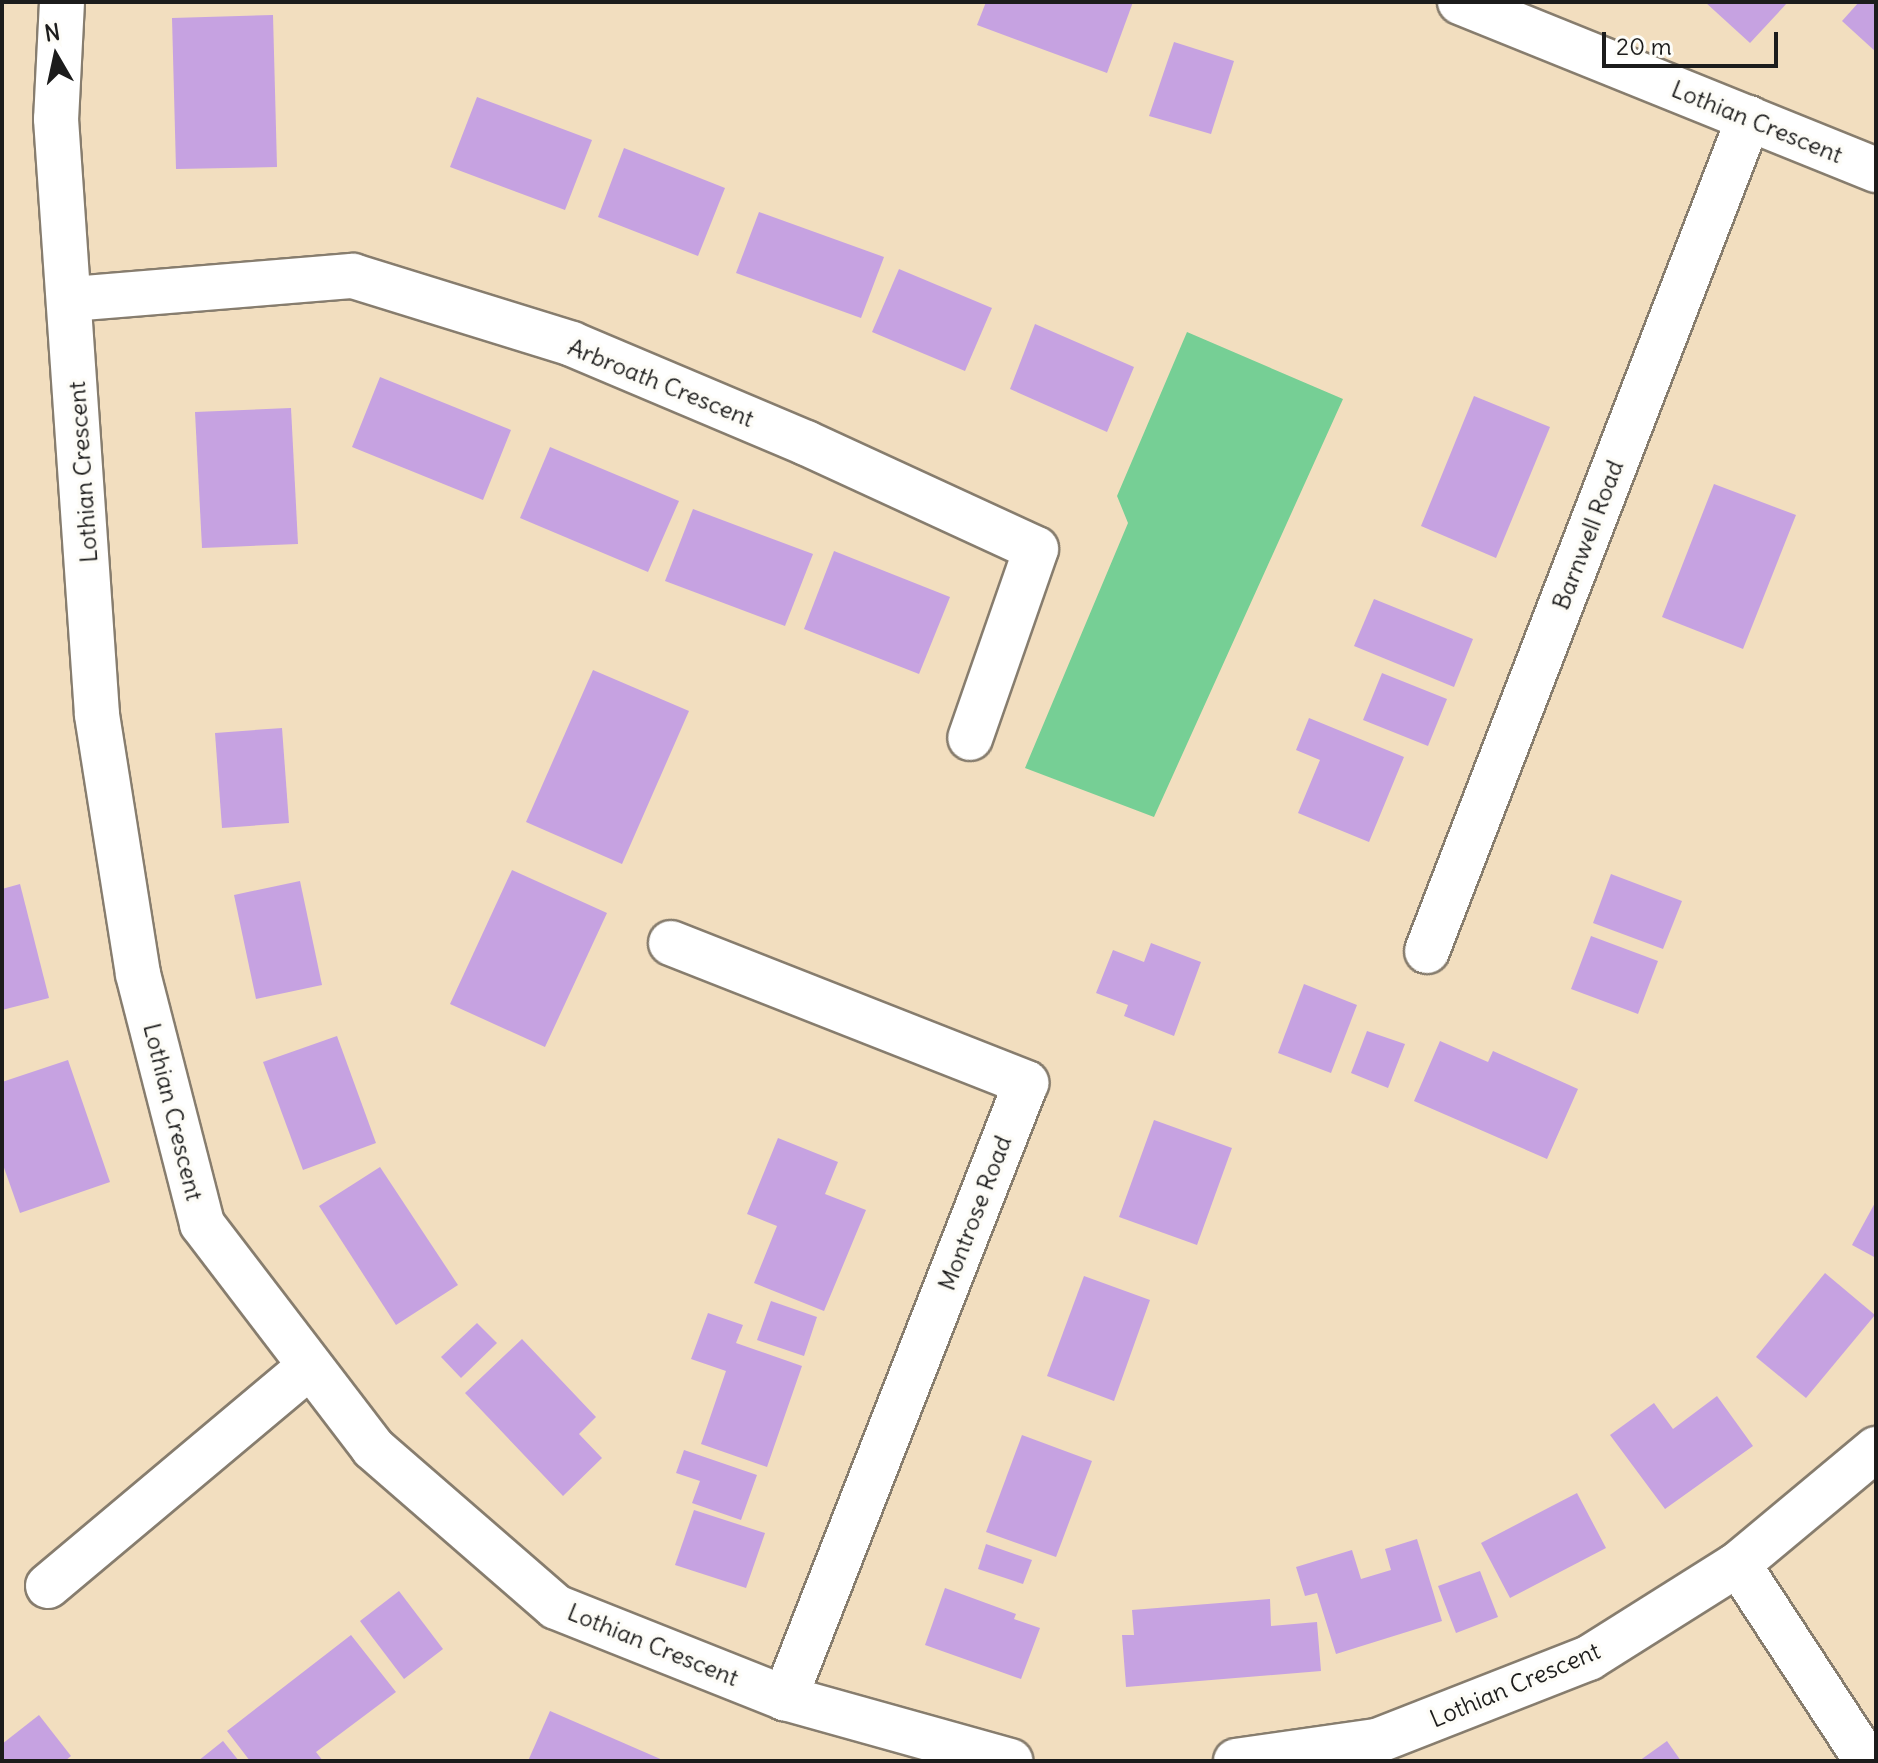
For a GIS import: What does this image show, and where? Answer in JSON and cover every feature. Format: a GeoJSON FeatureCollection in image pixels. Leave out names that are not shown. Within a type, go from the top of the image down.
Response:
{"type":"FeatureCollection","features":[{"type":"Feature","properties":{"kind":"street","name":"Lothian Crescent"},"geometry":{"type":"LineString","coordinates":[[62,2],[56,119],[71,299],[97,715],[138,974],[202,1224],[308,1368],[373,1448],[556,1607],[785,1698],[1010,1761]]}},
{"type":"Feature","properties":{"kind":"street","name":"Lothian Crescent"},"geometry":{"type":"LineString","coordinates":[[1460,2],[1876,170]]}},
{"type":"Feature","properties":{"kind":"street","name":"Barnwell Road"},"geometry":{"type":"LineString","coordinates":[[1427,951],[1749,118]]}},
{"type":"Feature","properties":{"kind":"street","name":"Arbroath Crescent"},"geometry":{"type":"LineString","coordinates":[[71,299],[353,276],[572,344],[806,443],[1036,549],[970,738]]}},
{"type":"Feature","properties":{"kind":"street","name":"Montrose Road"},"geometry":{"type":"LineString","coordinates":[[671,943],[1026,1083],[785,1698]]}},
{"type":"Feature","properties":{"kind":"street"},"geometry":{"type":"LineString","coordinates":[[48,1586],[308,1368]]}},
{"type":"Feature","properties":{"kind":"street","name":"Lothian Crescent"},"geometry":{"type":"LineString","coordinates":[[1236,1761],[1377,1741],[1575,1664],[1738,1564],[1876,1449]]}},
{"type":"Feature","properties":{"kind":"street"},"geometry":{"type":"LineString","coordinates":[[1738,1564],[1867,1761]]}},
{"type":"Feature","properties":{"kind":"green space"},"geometry":{"type":"Polygon","coordinates":[[[1187,332],[1343,399],[1154,817],[1025,768],[1128,523],[1117,496],[1187,332]]]}},
{"type":"Feature","properties":{"kind":"building"},"geometry":{"type":"Polygon","coordinates":[[[986,2],[1133,2],[1107,73],[977,25],[986,2]]]}},
{"type":"Feature","properties":{"kind":"building"},"geometry":{"type":"Polygon","coordinates":[[[1705,2],[1788,2],[1750,43],[1705,2]]]}},
{"type":"Feature","properties":{"kind":"building"},"geometry":{"type":"Polygon","coordinates":[[[1859,2],[1876,2],[1876,52],[1842,21],[1859,2]]]}},
{"type":"Feature","properties":{"kind":"building"},"geometry":{"type":"Polygon","coordinates":[[[273,15],[277,167],[176,169],[172,18],[273,15]]]}},
{"type":"Feature","properties":{"kind":"building"},"geometry":{"type":"Polygon","coordinates":[[[1174,42],[1234,61],[1211,134],[1149,116],[1174,42]]]}},
{"type":"Feature","properties":{"kind":"building"},"geometry":{"type":"Polygon","coordinates":[[[477,97],[592,140],[565,210],[450,167],[477,97]]]}},
{"type":"Feature","properties":{"kind":"building"},"geometry":{"type":"Polygon","coordinates":[[[624,148],[725,188],[698,256],[598,217],[624,148]]]}},
{"type":"Feature","properties":{"kind":"building"},"geometry":{"type":"Polygon","coordinates":[[[759,212],[884,257],[861,318],[736,273],[759,212]]]}},
{"type":"Feature","properties":{"kind":"building"},"geometry":{"type":"Polygon","coordinates":[[[899,269],[992,308],[965,371],[872,332],[899,269]]]}},
{"type":"Feature","properties":{"kind":"building"},"geometry":{"type":"Polygon","coordinates":[[[1035,324],[1134,367],[1107,432],[1010,389],[1035,324]]]}},
{"type":"Feature","properties":{"kind":"building"},"geometry":{"type":"Polygon","coordinates":[[[380,377],[511,430],[483,500],[352,447],[380,377]]]}},
{"type":"Feature","properties":{"kind":"building"},"geometry":{"type":"Polygon","coordinates":[[[1474,396],[1550,427],[1496,558],[1421,526],[1474,396]]]}},
{"type":"Feature","properties":{"kind":"building"},"geometry":{"type":"Polygon","coordinates":[[[291,408],[298,544],[202,548],[195,412],[291,408]]]}},
{"type":"Feature","properties":{"kind":"building"},"geometry":{"type":"Polygon","coordinates":[[[550,447],[679,501],[648,572],[520,518],[550,447]]]}},
{"type":"Feature","properties":{"kind":"building"},"geometry":{"type":"Polygon","coordinates":[[[1714,484],[1796,515],[1743,649],[1662,617],[1714,484]]]}},
{"type":"Feature","properties":{"kind":"building"},"geometry":{"type":"Polygon","coordinates":[[[693,509],[813,554],[785,626],[665,581],[693,509]]]}},
{"type":"Feature","properties":{"kind":"building"},"geometry":{"type":"Polygon","coordinates":[[[834,551],[950,597],[919,674],[804,629],[834,551]]]}},
{"type":"Feature","properties":{"kind":"building"},"geometry":{"type":"Polygon","coordinates":[[[1374,599],[1473,639],[1454,687],[1354,646],[1374,599]]]}},
{"type":"Feature","properties":{"kind":"building"},"geometry":{"type":"Polygon","coordinates":[[[593,670],[689,711],[622,864],[526,822],[593,670]]]}},
{"type":"Feature","properties":{"kind":"building"},"geometry":{"type":"Polygon","coordinates":[[[1382,673],[1447,699],[1428,746],[1363,720],[1382,673]]]}},
{"type":"Feature","properties":{"kind":"building"},"geometry":{"type":"Polygon","coordinates":[[[1309,718],[1404,757],[1369,842],[1298,813],[1320,760],[1296,750],[1309,718]]]}},
{"type":"Feature","properties":{"kind":"building"},"geometry":{"type":"Polygon","coordinates":[[[282,728],[289,823],[222,828],[215,733],[282,728]]]}},
{"type":"Feature","properties":{"kind":"building"},"geometry":{"type":"Polygon","coordinates":[[[512,870],[607,913],[545,1047],[450,1004],[512,870]]]}},
{"type":"Feature","properties":{"kind":"building"},"geometry":{"type":"Polygon","coordinates":[[[1611,874],[1682,901],[1663,949],[1593,923],[1611,874]]]}},
{"type":"Feature","properties":{"kind":"building"},"geometry":{"type":"Polygon","coordinates":[[[300,881],[322,985],[256,999],[234,895],[300,881]]]}},
{"type":"Feature","properties":{"kind":"building"},"geometry":{"type":"Polygon","coordinates":[[[20,884],[49,998],[2,1010],[2,889],[20,884]]]}},
{"type":"Feature","properties":{"kind":"building"},"geometry":{"type":"Polygon","coordinates":[[[1591,936],[1658,961],[1638,1014],[1571,989],[1591,936]]]}},
{"type":"Feature","properties":{"kind":"building"},"geometry":{"type":"Polygon","coordinates":[[[1151,943],[1201,962],[1174,1036],[1124,1016],[1128,1005],[1096,993],[1113,950],[1144,962],[1151,943]]]}},
{"type":"Feature","properties":{"kind":"building"},"geometry":{"type":"Polygon","coordinates":[[[1304,984],[1357,1005],[1331,1073],[1278,1053],[1304,984]]]}},
{"type":"Feature","properties":{"kind":"building"},"geometry":{"type":"Polygon","coordinates":[[[1367,1031],[1405,1044],[1388,1088],[1351,1073],[1367,1031]]]}},
{"type":"Feature","properties":{"kind":"building"},"geometry":{"type":"Polygon","coordinates":[[[337,1036],[376,1143],[303,1170],[263,1062],[337,1036]]]}},
{"type":"Feature","properties":{"kind":"building"},"geometry":{"type":"Polygon","coordinates":[[[1440,1041],[1488,1062],[1493,1051],[1578,1089],[1547,1159],[1414,1101],[1440,1041]]]}},
{"type":"Feature","properties":{"kind":"building"},"geometry":{"type":"Polygon","coordinates":[[[68,1060],[110,1182],[20,1213],[2,1162],[2,1082],[68,1060]]]}},
{"type":"Feature","properties":{"kind":"building"},"geometry":{"type":"Polygon","coordinates":[[[1154,1120],[1232,1148],[1197,1245],[1119,1217],[1154,1120]]]}},
{"type":"Feature","properties":{"kind":"building"},"geometry":{"type":"Polygon","coordinates":[[[778,1138],[838,1162],[825,1194],[866,1210],[824,1311],[754,1283],[777,1226],[747,1214],[778,1138]]]}},
{"type":"Feature","properties":{"kind":"building"},"geometry":{"type":"Polygon","coordinates":[[[380,1167],[458,1285],[396,1325],[319,1206],[380,1167]]]}},
{"type":"Feature","properties":{"kind":"building"},"geometry":{"type":"Polygon","coordinates":[[[1876,1201],[1876,1258],[1852,1245],[1876,1201]]]}},
{"type":"Feature","properties":{"kind":"building"},"geometry":{"type":"Polygon","coordinates":[[[1825,1273],[1875,1315],[1806,1398],[1756,1357],[1825,1273]]]}},
{"type":"Feature","properties":{"kind":"building"},"geometry":{"type":"Polygon","coordinates":[[[1084,1276],[1150,1300],[1114,1401],[1047,1376],[1084,1276]]]}},
{"type":"Feature","properties":{"kind":"building"},"geometry":{"type":"Polygon","coordinates":[[[771,1301],[817,1317],[804,1356],[757,1340],[771,1301]]]}},
{"type":"Feature","properties":{"kind":"building"},"geometry":{"type":"Polygon","coordinates":[[[708,1313],[743,1325],[736,1343],[802,1366],[767,1467],[701,1444],[726,1371],[691,1359],[708,1313]]]}},
{"type":"Feature","properties":{"kind":"building"},"geometry":{"type":"Polygon","coordinates":[[[477,1323],[497,1343],[461,1378],[441,1357],[477,1323]]]}},
{"type":"Feature","properties":{"kind":"building"},"geometry":{"type":"Polygon","coordinates":[[[522,1339],[596,1417],[579,1434],[602,1458],[563,1496],[465,1393],[522,1339]]]}},
{"type":"Feature","properties":{"kind":"building"},"geometry":{"type":"Polygon","coordinates":[[[1717,1396],[1753,1446],[1665,1509],[1610,1435],[1654,1403],[1673,1429],[1717,1396]]]}},
{"type":"Feature","properties":{"kind":"building"},"geometry":{"type":"Polygon","coordinates":[[[1022,1435],[1092,1461],[1056,1557],[986,1532],[1022,1435]]]}},
{"type":"Feature","properties":{"kind":"building"},"geometry":{"type":"Polygon","coordinates":[[[684,1450],[757,1475],[741,1520],[692,1503],[700,1481],[676,1473],[684,1450]]]}},
{"type":"Feature","properties":{"kind":"building"},"geometry":{"type":"Polygon","coordinates":[[[1577,1493],[1606,1548],[1510,1598],[1481,1543],[1577,1493]]]}},
{"type":"Feature","properties":{"kind":"building"},"geometry":{"type":"Polygon","coordinates":[[[694,1510],[765,1533],[746,1588],[675,1565],[694,1510]]]}},
{"type":"Feature","properties":{"kind":"building"},"geometry":{"type":"Polygon","coordinates":[[[1417,1539],[1442,1621],[1336,1654],[1317,1593],[1305,1596],[1296,1567],[1352,1550],[1361,1579],[1391,1570],[1385,1549],[1417,1539]]]}},
{"type":"Feature","properties":{"kind":"building"},"geometry":{"type":"Polygon","coordinates":[[[986,1544],[1032,1560],[1023,1584],[978,1569],[986,1544]]]}},
{"type":"Feature","properties":{"kind":"building"},"geometry":{"type":"Polygon","coordinates":[[[1480,1571],[1498,1617],[1456,1633],[1438,1586],[1480,1571]]]}},
{"type":"Feature","properties":{"kind":"building"},"geometry":{"type":"Polygon","coordinates":[[[945,1588],[1016,1614],[1014,1619],[1040,1628],[1021,1679],[925,1645],[945,1588]]]}},
{"type":"Feature","properties":{"kind":"building"},"geometry":{"type":"Polygon","coordinates":[[[399,1591],[443,1649],[404,1679],[360,1621],[399,1591]]]}},
{"type":"Feature","properties":{"kind":"building"},"geometry":{"type":"Polygon","coordinates":[[[1270,1599],[1271,1626],[1317,1622],[1321,1671],[1126,1687],[1122,1635],[1134,1635],[1132,1610],[1270,1599]]]}},
{"type":"Feature","properties":{"kind":"building"},"geometry":{"type":"Polygon","coordinates":[[[351,1635],[396,1692],[316,1752],[323,1761],[250,1761],[227,1731],[351,1635]]]}},
{"type":"Feature","properties":{"kind":"building"},"geometry":{"type":"Polygon","coordinates":[[[550,1711],[665,1761],[528,1761],[550,1711]]]}},
{"type":"Feature","properties":{"kind":"building"},"geometry":{"type":"Polygon","coordinates":[[[39,1715],[71,1756],[65,1761],[2,1761],[2,1744],[39,1715]]]}},
{"type":"Feature","properties":{"kind":"building"},"geometry":{"type":"Polygon","coordinates":[[[223,1741],[239,1761],[198,1761],[223,1741]]]}},
{"type":"Feature","properties":{"kind":"building"},"geometry":{"type":"Polygon","coordinates":[[[1667,1741],[1681,1761],[1639,1761],[1667,1741]]]}}]}
